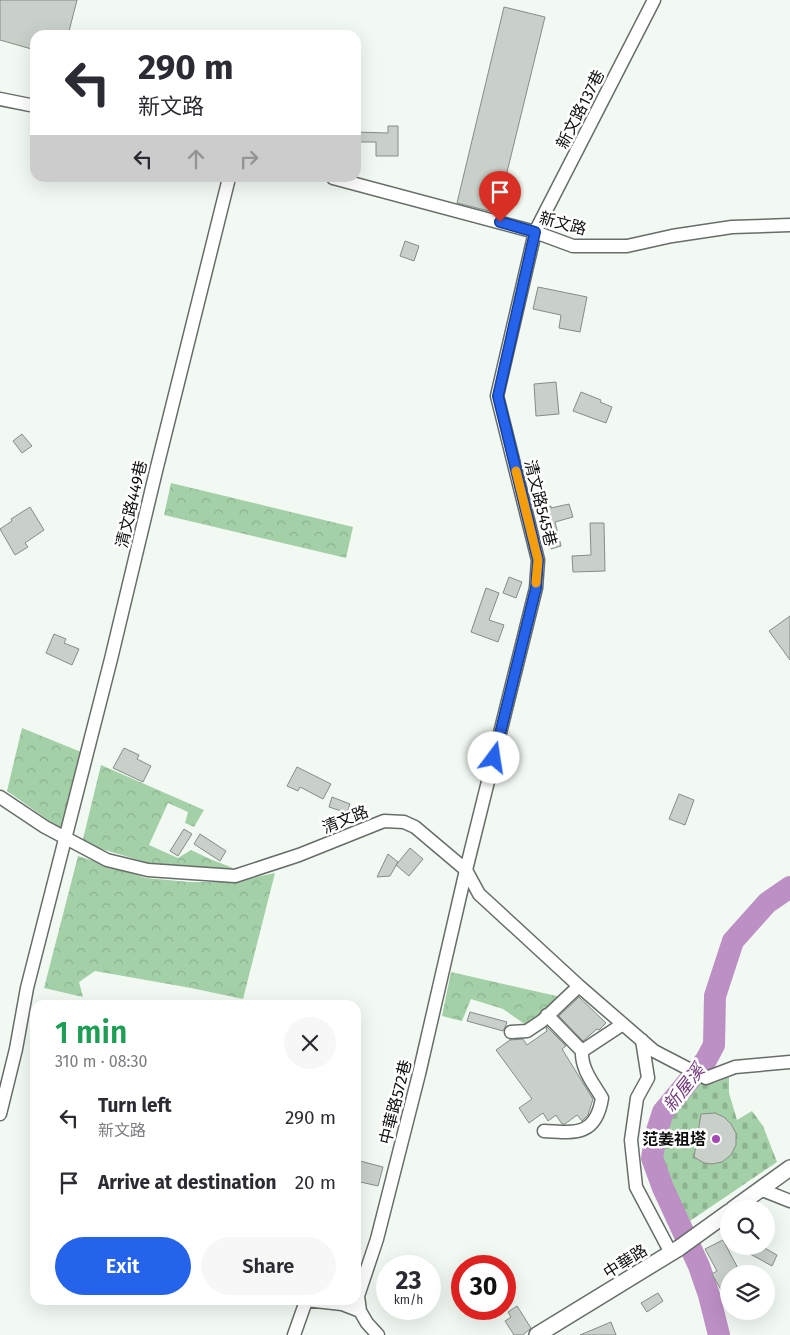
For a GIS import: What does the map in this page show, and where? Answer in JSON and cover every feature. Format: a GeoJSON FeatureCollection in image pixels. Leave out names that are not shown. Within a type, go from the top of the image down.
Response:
{"type":"FeatureCollection","features":[{"type":"Feature","properties":{"kind":"main road"},"geometry":{"type":"LineString","coordinates":[[745,1200],[790,1168]]}},
{"type":"Feature","properties":{"kind":"main road","name":"中華路"},"geometry":{"type":"LineString","coordinates":[[537,1335],[696,1237],[720,1219]]}},
{"type":"Feature","properties":{"kind":"street","name":"新文路137巷"},"geometry":{"type":"LineString","coordinates":[[535,232],[654,0]]}},
{"type":"Feature","properties":{"kind":"street"},"geometry":{"type":"LineString","coordinates":[[0,99],[30,105]]}},
{"type":"Feature","properties":{"kind":"street","name":"清文路449巷"},"geometry":{"type":"LineString","coordinates":[[0,1114],[16,1050],[27,988],[111,659],[228,182]]}},
{"type":"Feature","properties":{"kind":"street","name":"新文路"},"geometry":{"type":"LineString","coordinates":[[348,182],[535,232],[573,246],[627,246],[672,236],[732,227],[790,224]]}},
{"type":"Feature","properties":{"kind":"street","name":"清文路545巷"},"geometry":{"type":"LineString","coordinates":[[466,870],[536,588],[538,560],[498,396],[535,232]]}},
{"type":"Feature","properties":{"kind":"street","name":"清文路"},"geometry":{"type":"LineString","coordinates":[[0,796],[65,839],[107,860],[148,870],[235,876],[299,856],[384,821],[404,822],[415,827],[466,870],[480,894],[579,986],[654,1051],[706,1078],[736,1067],[790,1062]]}},
{"type":"Feature","properties":{"kind":"street","name":"中華路572巷"},"geometry":{"type":"LineString","coordinates":[[361,1287],[377,1239],[419,1074],[466,870]]}},
{"type":"Feature","properties":{"kind":"street"},"geometry":{"type":"LineString","coordinates":[[511,1032],[528,1030],[548,1015],[579,986]]}},
{"type":"Feature","properties":{"kind":"street"},"geometry":{"type":"LineString","coordinates":[[544,1131],[573,1132],[588,1127],[596,1119],[602,1098],[589,1077],[582,1060],[582,1051],[548,1015]]}},
{"type":"Feature","properties":{"kind":"street"},"geometry":{"type":"LineString","coordinates":[[582,1051],[623,1024]]}},
{"type":"Feature","properties":{"kind":"street"},"geometry":{"type":"LineString","coordinates":[[642,1040],[648,1078],[637,1098],[631,1140],[636,1187],[675,1250]]}},
{"type":"Feature","properties":{"kind":"street"},"geometry":{"type":"LineString","coordinates":[[760,1189],[790,1201]]}},
{"type":"Feature","properties":{"kind":"street"},"geometry":{"type":"LineString","coordinates":[[294,1335],[304,1305]]}},
{"type":"Feature","properties":{"kind":"street"},"geometry":{"type":"LineString","coordinates":[[345,1305],[360,1311],[367,1323],[378,1335]]}},
{"type":"Feature","properties":{"kind":"street","name":"中華路572巷"},"geometry":{"type":"LineString","coordinates":[[359,1305],[360,1311]]}},
{"type":"Feature","properties":{"kind":"green space"},"geometry":{"type":"Polygon","coordinates":[[[171,483],[353,527],[346,558],[164,515],[171,483]]]}},
{"type":"Feature","properties":{"kind":"green space"},"geometry":{"type":"Polygon","coordinates":[[[22,728],[91,756],[71,836],[7,791],[22,728]]]}},
{"type":"Feature","properties":{"kind":"green space"},"geometry":{"type":"Polygon","coordinates":[[[101,765],[204,810],[194,827],[185,823],[188,812],[168,803],[149,845],[178,858],[191,850],[233,868],[222,869],[148,863],[82,843],[101,765]]]}},
{"type":"Feature","properties":{"kind":"green space"},"geometry":{"type":"Polygon","coordinates":[[[78,856],[146,878],[189,882],[233,882],[275,873],[243,999],[95,971],[79,982],[83,997],[44,988],[78,856]]]}},
{"type":"Feature","properties":{"kind":"green space"},"geometry":{"type":"Polygon","coordinates":[[[451,972],[561,997],[526,1025],[503,1009],[471,999],[462,1021],[442,1016],[451,972]]]}},
{"type":"Feature","properties":{"kind":"green space"},"geometry":{"type":"Polygon","coordinates":[[[729,1077],[729,1093],[737,1120],[752,1111],[763,1126],[777,1162],[687,1223],[661,1172],[658,1133],[681,1094],[697,1079],[715,1083],[729,1077]]]}},
{"type":"Feature","properties":{"kind":"building"},"geometry":{"type":"Polygon","coordinates":[[[0,0],[77,0],[69,30],[30,30],[30,49],[0,40],[0,0]]]}},
{"type":"Feature","properties":{"kind":"building"},"geometry":{"type":"Polygon","coordinates":[[[504,7],[545,17],[497,213],[457,203],[504,7]]]}},
{"type":"Feature","properties":{"kind":"building"},"geometry":{"type":"Polygon","coordinates":[[[388,126],[398,126],[398,156],[376,156],[376,142],[361,142],[361,132],[388,133],[388,126]]]}},
{"type":"Feature","properties":{"kind":"building"},"geometry":{"type":"Polygon","coordinates":[[[405,241],[419,246],[414,261],[400,256],[405,241]]]}},
{"type":"Feature","properties":{"kind":"building"},"geometry":{"type":"Polygon","coordinates":[[[538,287],[587,297],[580,332],[559,328],[561,315],[533,309],[538,287]]]}},
{"type":"Feature","properties":{"kind":"building"},"geometry":{"type":"Polygon","coordinates":[[[556,382],[559,414],[536,416],[534,384],[556,382]]]}},
{"type":"Feature","properties":{"kind":"building"},"geometry":{"type":"Polygon","coordinates":[[[581,392],[601,400],[600,402],[612,407],[606,423],[573,411],[581,392]]]}},
{"type":"Feature","properties":{"kind":"building"},"geometry":{"type":"Polygon","coordinates":[[[22,434],[32,446],[22,453],[13,441],[22,434]]]}},
{"type":"Feature","properties":{"kind":"building"},"geometry":{"type":"Polygon","coordinates":[[[569,504],[573,517],[555,522],[561,546],[551,549],[540,509],[569,504]]]}},
{"type":"Feature","properties":{"kind":"building"},"geometry":{"type":"Polygon","coordinates":[[[30,507],[44,530],[25,543],[28,547],[15,555],[0,529],[12,521],[11,519],[30,507]]]}},
{"type":"Feature","properties":{"kind":"building"},"geometry":{"type":"Polygon","coordinates":[[[590,523],[604,523],[605,571],[573,572],[572,556],[591,555],[590,523]]]}},
{"type":"Feature","properties":{"kind":"building"},"geometry":{"type":"Polygon","coordinates":[[[509,577],[522,582],[516,598],[503,593],[509,577]]]}},
{"type":"Feature","properties":{"kind":"building"},"geometry":{"type":"Polygon","coordinates":[[[486,588],[499,593],[489,620],[504,625],[498,642],[471,632],[486,588]]]}},
{"type":"Feature","properties":{"kind":"building"},"geometry":{"type":"Polygon","coordinates":[[[790,616],[790,660],[769,631],[790,616]]]}},
{"type":"Feature","properties":{"kind":"building"},"geometry":{"type":"Polygon","coordinates":[[[54,634],[66,639],[64,643],[79,649],[72,665],[46,653],[54,634]]]}},
{"type":"Feature","properties":{"kind":"building"},"geometry":{"type":"Polygon","coordinates":[[[124,748],[139,755],[137,759],[151,766],[143,782],[113,768],[124,748]]]}},
{"type":"Feature","properties":{"kind":"building"},"geometry":{"type":"Polygon","coordinates":[[[297,767],[331,784],[323,799],[300,787],[298,791],[287,786],[297,767]]]}},
{"type":"Feature","properties":{"kind":"building"},"geometry":{"type":"Polygon","coordinates":[[[679,794],[694,800],[685,825],[669,819],[679,794]]]}},
{"type":"Feature","properties":{"kind":"building"},"geometry":{"type":"Polygon","coordinates":[[[332,797],[350,804],[347,813],[329,807],[332,797]]]}},
{"type":"Feature","properties":{"kind":"building"},"geometry":{"type":"Polygon","coordinates":[[[184,829],[192,834],[178,856],[170,851],[184,829]]]}},
{"type":"Feature","properties":{"kind":"building"},"geometry":{"type":"Polygon","coordinates":[[[200,834],[226,851],[220,861],[194,844],[200,834]]]}},
{"type":"Feature","properties":{"kind":"building"},"geometry":{"type":"Polygon","coordinates":[[[410,848],[423,859],[409,876],[396,865],[410,848]]]}},
{"type":"Feature","properties":{"kind":"building"},"geometry":{"type":"Polygon","coordinates":[[[388,854],[398,862],[390,876],[377,877],[388,854]]]}},
{"type":"Feature","properties":{"kind":"building"},"geometry":{"type":"Polygon","coordinates":[[[579,997],[606,1023],[583,1041],[559,1016],[579,997]]]}},
{"type":"Feature","properties":{"kind":"building"},"geometry":{"type":"Polygon","coordinates":[[[470,1012],[507,1022],[503,1031],[467,1021],[470,1012]]]}},
{"type":"Feature","properties":{"kind":"building"},"geometry":{"type":"Polygon","coordinates":[[[547,1027],[566,1046],[562,1049],[593,1099],[588,1115],[582,1121],[577,1115],[565,1124],[562,1124],[556,1115],[548,1121],[543,1113],[529,1123],[519,1108],[532,1099],[496,1050],[510,1040],[523,1039],[527,1045],[547,1031],[547,1027]]]}},
{"type":"Feature","properties":{"kind":"building","name":"范姜祖塔"},"geometry":{"type":"Polygon","coordinates":[[[715,1113],[724,1117],[731,1124],[736,1133],[736,1145],[731,1155],[722,1162],[704,1163],[694,1157],[701,1114],[715,1113]]]}},
{"type":"Feature","properties":{"kind":"building"},"geometry":{"type":"Polygon","coordinates":[[[361,1161],[383,1167],[378,1186],[361,1182],[361,1161]]]}},
{"type":"Feature","properties":{"kind":"building"},"geometry":{"type":"Polygon","coordinates":[[[720,1242],[720,1255],[731,1255],[736,1265],[720,1265],[720,1288],[712,1274],[717,1271],[705,1249],[720,1242]]]}},
{"type":"Feature","properties":{"kind":"building"},"geometry":{"type":"Polygon","coordinates":[[[752,1255],[777,1255],[772,1265],[752,1255]]]}},
{"type":"Feature","properties":{"kind":"building"},"geometry":{"type":"Polygon","coordinates":[[[658,1293],[663,1301],[647,1312],[641,1303],[658,1293]]]}},
{"type":"Feature","properties":{"kind":"building"},"geometry":{"type":"Polygon","coordinates":[[[516,1307],[531,1328],[523,1335],[514,1335],[505,1321],[516,1320],[516,1307]]]}},
{"type":"Feature","properties":{"kind":"building"},"geometry":{"type":"Polygon","coordinates":[[[611,1322],[616,1335],[580,1335],[611,1322]]]}},
{"type":"Feature","properties":{"kind":"waterway","name":"新屋溪"},"geometry":{"type":"LineString","coordinates":[[719,1335],[709,1295],[699,1266],[663,1188],[652,1158],[656,1134],[663,1112],[706,1060],[714,1045],[715,996],[733,941],[767,903],[790,887]]}},
{"type":"Feature","properties":{"kind":"slow traffic"},"geometry":{"type":"LineString","coordinates":[[516,471],[538,560],[536,583]]}},
{"type":"Feature","properties":{"kind":"place","name":"范姜祖塔"},"geometry":{"type":"Point","coordinates":[716,1139]}},
{"type":"Feature","properties":{"kind":"route"},"geometry":{"type":"LineString","coordinates":[[494,758],[536,588],[538,560],[498,396],[535,232],[500,222]]}}]}
